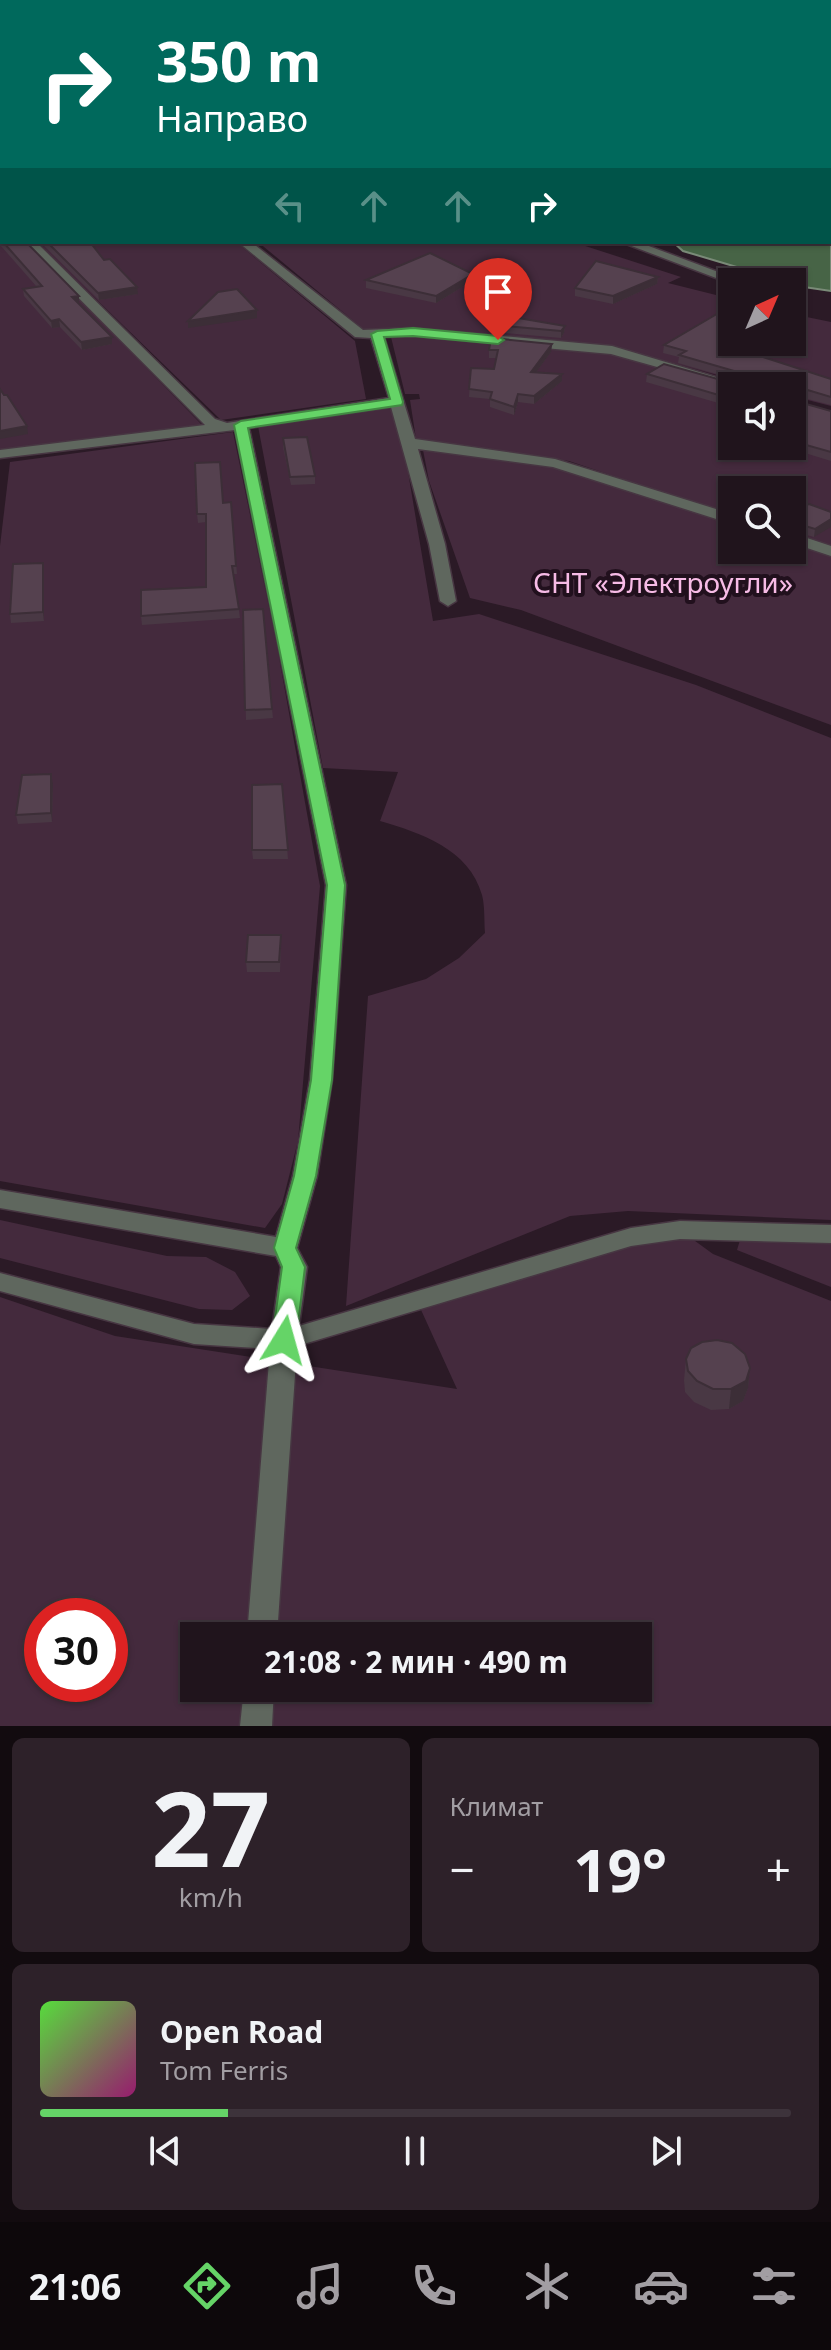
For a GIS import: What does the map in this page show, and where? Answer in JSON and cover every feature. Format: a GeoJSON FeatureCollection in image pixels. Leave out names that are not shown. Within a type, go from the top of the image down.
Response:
{"type":"FeatureCollection","features":[{"type":"Feature","properties":{"kind":"street"},"geometry":{"type":"LineString","coordinates":[[31,244],[210,422],[234,426]]}},
{"type":"Feature","properties":{"kind":"street"},"geometry":{"type":"LineString","coordinates":[[247,244],[360,334],[413,332],[612,350],[718,380]]}},
{"type":"Feature","properties":{"kind":"street"},"geometry":{"type":"LineString","coordinates":[[633,244],[718,274]]}},
{"type":"Feature","properties":{"kind":"street"},"geometry":{"type":"LineString","coordinates":[[377,334],[437,544],[448,601]]}},
{"type":"Feature","properties":{"kind":"street"},"geometry":{"type":"LineString","coordinates":[[0,454],[234,426],[397,402]]}},
{"type":"Feature","properties":{"kind":"street"},"geometry":{"type":"LineString","coordinates":[[234,426],[336,885],[321,1080],[305,1176],[285,1248],[294,1267],[284,1340],[263,1622]]}},
{"type":"Feature","properties":{"kind":"street"},"geometry":{"type":"LineString","coordinates":[[409,443],[555,463],[718,515]]}},
{"type":"Feature","properties":{"kind":"street"},"geometry":{"type":"LineString","coordinates":[[806,543],[831,551]]}},
{"type":"Feature","properties":{"kind":"street"},"geometry":{"type":"LineString","coordinates":[[0,1199],[285,1248]]}},
{"type":"Feature","properties":{"kind":"street"},"geometry":{"type":"LineString","coordinates":[[0,1282],[194,1334],[284,1340],[631,1237],[680,1230],[831,1234]]}},
{"type":"Feature","properties":{"kind":"street"},"geometry":{"type":"LineString","coordinates":[[256,1726],[258,1702]]}},
{"type":"Feature","properties":{"kind":"green space"},"geometry":{"type":"Polygon","coordinates":[[[0,244],[26,244],[202,425],[0,452],[0,244]]]}},
{"type":"Feature","properties":{"kind":"green space"},"geometry":{"type":"Polygon","coordinates":[[[39,244],[238,244],[355,341],[366,399],[221,420],[39,244]]]}},
{"type":"Feature","properties":{"kind":"green space"},"geometry":{"type":"Polygon","coordinates":[[[260,244],[579,244],[681,277],[668,283],[718,296],[718,356],[806,356],[806,317],[831,322],[831,406],[806,400],[806,372],[718,372],[718,375],[615,347],[415,329],[367,332],[260,244]]]}},
{"type":"Feature","properties":{"kind":"green space"},"geometry":{"type":"Polygon","coordinates":[[[391,337],[612,354],[718,384],[718,460],[806,460],[806,435],[831,415],[831,547],[806,539],[806,476],[718,476],[718,511],[569,461],[416,439],[410,400],[420,399],[419,394],[405,394],[391,337]]]}},
{"type":"Feature","properties":{"kind":"green space"},"geometry":{"type":"Polygon","coordinates":[[[391,406],[404,448],[433,621],[479,614],[696,685],[831,738],[831,1220],[628,1211],[570,1216],[346,1306],[368,996],[426,979],[459,958],[485,933],[484,904],[476,879],[455,855],[427,838],[380,821],[398,772],[323,768],[258,426],[391,406]]]}},
{"type":"Feature","properties":{"kind":"green space"},"geometry":{"type":"Polygon","coordinates":[[[233,432],[277,646],[320,886],[298,1141],[282,1204],[265,1228],[0,1181],[0,546],[10,462],[233,432]]]}},
{"type":"Feature","properties":{"kind":"green space","name":"СНТ «Электроугли»"},"geometry":{"type":"Polygon","coordinates":[[[423,450],[558,468],[718,519],[718,564],[806,564],[806,548],[831,556],[831,725],[521,610],[470,598],[429,481],[423,450]]]}},
{"type":"Feature","properties":{"kind":"green space"},"geometry":{"type":"Polygon","coordinates":[[[0,1220],[167,1256],[206,1257],[235,1272],[250,1296],[232,1310],[199,1309],[0,1258],[0,1220]]]}},
{"type":"Feature","properties":{"kind":"green space"},"geometry":{"type":"Polygon","coordinates":[[[680,1230],[713,1254],[831,1301],[831,1726],[0,1726],[0,1297],[115,1336],[457,1389],[417,1301],[680,1230]]]}},
{"type":"Feature","properties":{"kind":"green space"},"geometry":{"type":"Polygon","coordinates":[[[740,1240],[831,1243],[831,1287],[737,1250],[740,1240]]]}},
{"type":"Feature","properties":{"kind":"shaded area"},"geometry":{"type":"Polygon","coordinates":[[[675,244],[831,244],[831,291],[806,287],[806,268],[740,268],[683,251],[675,244]]]}},
{"type":"Feature","properties":{"kind":"building"},"geometry":{"type":"Polygon","coordinates":[[[5,244],[28,244],[79,296],[72,297],[112,337],[81,342],[59,319],[51,321],[23,289],[42,286],[5,244]]]}},
{"type":"Feature","properties":{"kind":"building"},"geometry":{"type":"Polygon","coordinates":[[[49,244],[92,244],[104,260],[110,259],[137,287],[98,293],[49,244]]]}},
{"type":"Feature","properties":{"kind":"building"},"geometry":{"type":"Polygon","coordinates":[[[430,253],[473,274],[436,296],[366,280],[430,253]]]}},
{"type":"Feature","properties":{"kind":"building"},"geometry":{"type":"Polygon","coordinates":[[[596,261],[658,277],[613,296],[575,288],[596,261]]]}},
{"type":"Feature","properties":{"kind":"building"},"geometry":{"type":"Polygon","coordinates":[[[237,289],[257,310],[188,321],[218,292],[237,289]]]}},
{"type":"Feature","properties":{"kind":"building"},"geometry":{"type":"Polygon","coordinates":[[[718,313],[718,356],[760,356],[831,379],[831,397],[806,390],[806,372],[738,372],[679,355],[686,351],[664,345],[718,313]]]}},
{"type":"Feature","properties":{"kind":"building"},"geometry":{"type":"Polygon","coordinates":[[[495,314],[565,326],[561,331],[494,325],[495,314]]]}},
{"type":"Feature","properties":{"kind":"building"},"geometry":{"type":"Polygon","coordinates":[[[491,338],[552,344],[531,372],[562,374],[534,396],[518,394],[514,407],[490,399],[492,392],[469,389],[471,368],[494,369],[498,350],[489,350],[491,338]]]}},
{"type":"Feature","properties":{"kind":"building"},"geometry":{"type":"Polygon","coordinates":[[[664,364],[718,379],[718,395],[647,374],[664,364]]]}},
{"type":"Feature","properties":{"kind":"building"},"geometry":{"type":"Polygon","coordinates":[[[0,389],[7,395],[27,426],[0,431],[0,389]]]}},
{"type":"Feature","properties":{"kind":"building"},"geometry":{"type":"Polygon","coordinates":[[[806,404],[831,411],[831,452],[806,445],[806,404]]]}},
{"type":"Feature","properties":{"kind":"building"},"geometry":{"type":"Polygon","coordinates":[[[307,437],[315,476],[290,477],[283,438],[307,437]]]}},
{"type":"Feature","properties":{"kind":"building"},"geometry":{"type":"Polygon","coordinates":[[[220,462],[223,503],[231,502],[236,566],[232,566],[239,609],[141,616],[141,590],[206,587],[206,514],[197,514],[195,463],[220,462]]]}},
{"type":"Feature","properties":{"kind":"building"},"geometry":{"type":"Polygon","coordinates":[[[806,506],[831,512],[831,519],[815,529],[806,526],[806,506]]]}},
{"type":"Feature","properties":{"kind":"building"},"geometry":{"type":"Polygon","coordinates":[[[43,563],[43,612],[10,614],[13,564],[43,563]]]}},
{"type":"Feature","properties":{"kind":"building"},"geometry":{"type":"Polygon","coordinates":[[[263,609],[272,709],[245,710],[243,610],[263,609]]]}},
{"type":"Feature","properties":{"kind":"building"},"geometry":{"type":"Polygon","coordinates":[[[51,774],[51,813],[16,815],[22,775],[51,774]]]}},
{"type":"Feature","properties":{"kind":"building"},"geometry":{"type":"Polygon","coordinates":[[[282,784],[288,850],[252,850],[252,785],[282,784]]]}},
{"type":"Feature","properties":{"kind":"building"},"geometry":{"type":"Polygon","coordinates":[[[248,935],[281,935],[279,962],[246,962],[248,935]]]}},
{"type":"Feature","properties":{"kind":"building"},"geometry":{"type":"Polygon","coordinates":[[[717,1340],[732,1343],[745,1354],[750,1368],[746,1381],[731,1389],[713,1389],[697,1381],[688,1371],[686,1359],[691,1348],[702,1342],[717,1340]]]}},
{"type":"Feature","properties":{"kind":"route"},"geometry":{"type":"LineString","coordinates":[[284,1340],[294,1267],[285,1248],[305,1176],[321,1080],[336,885],[241,425],[397,402],[377,334],[413,332],[498,340]]}}]}
